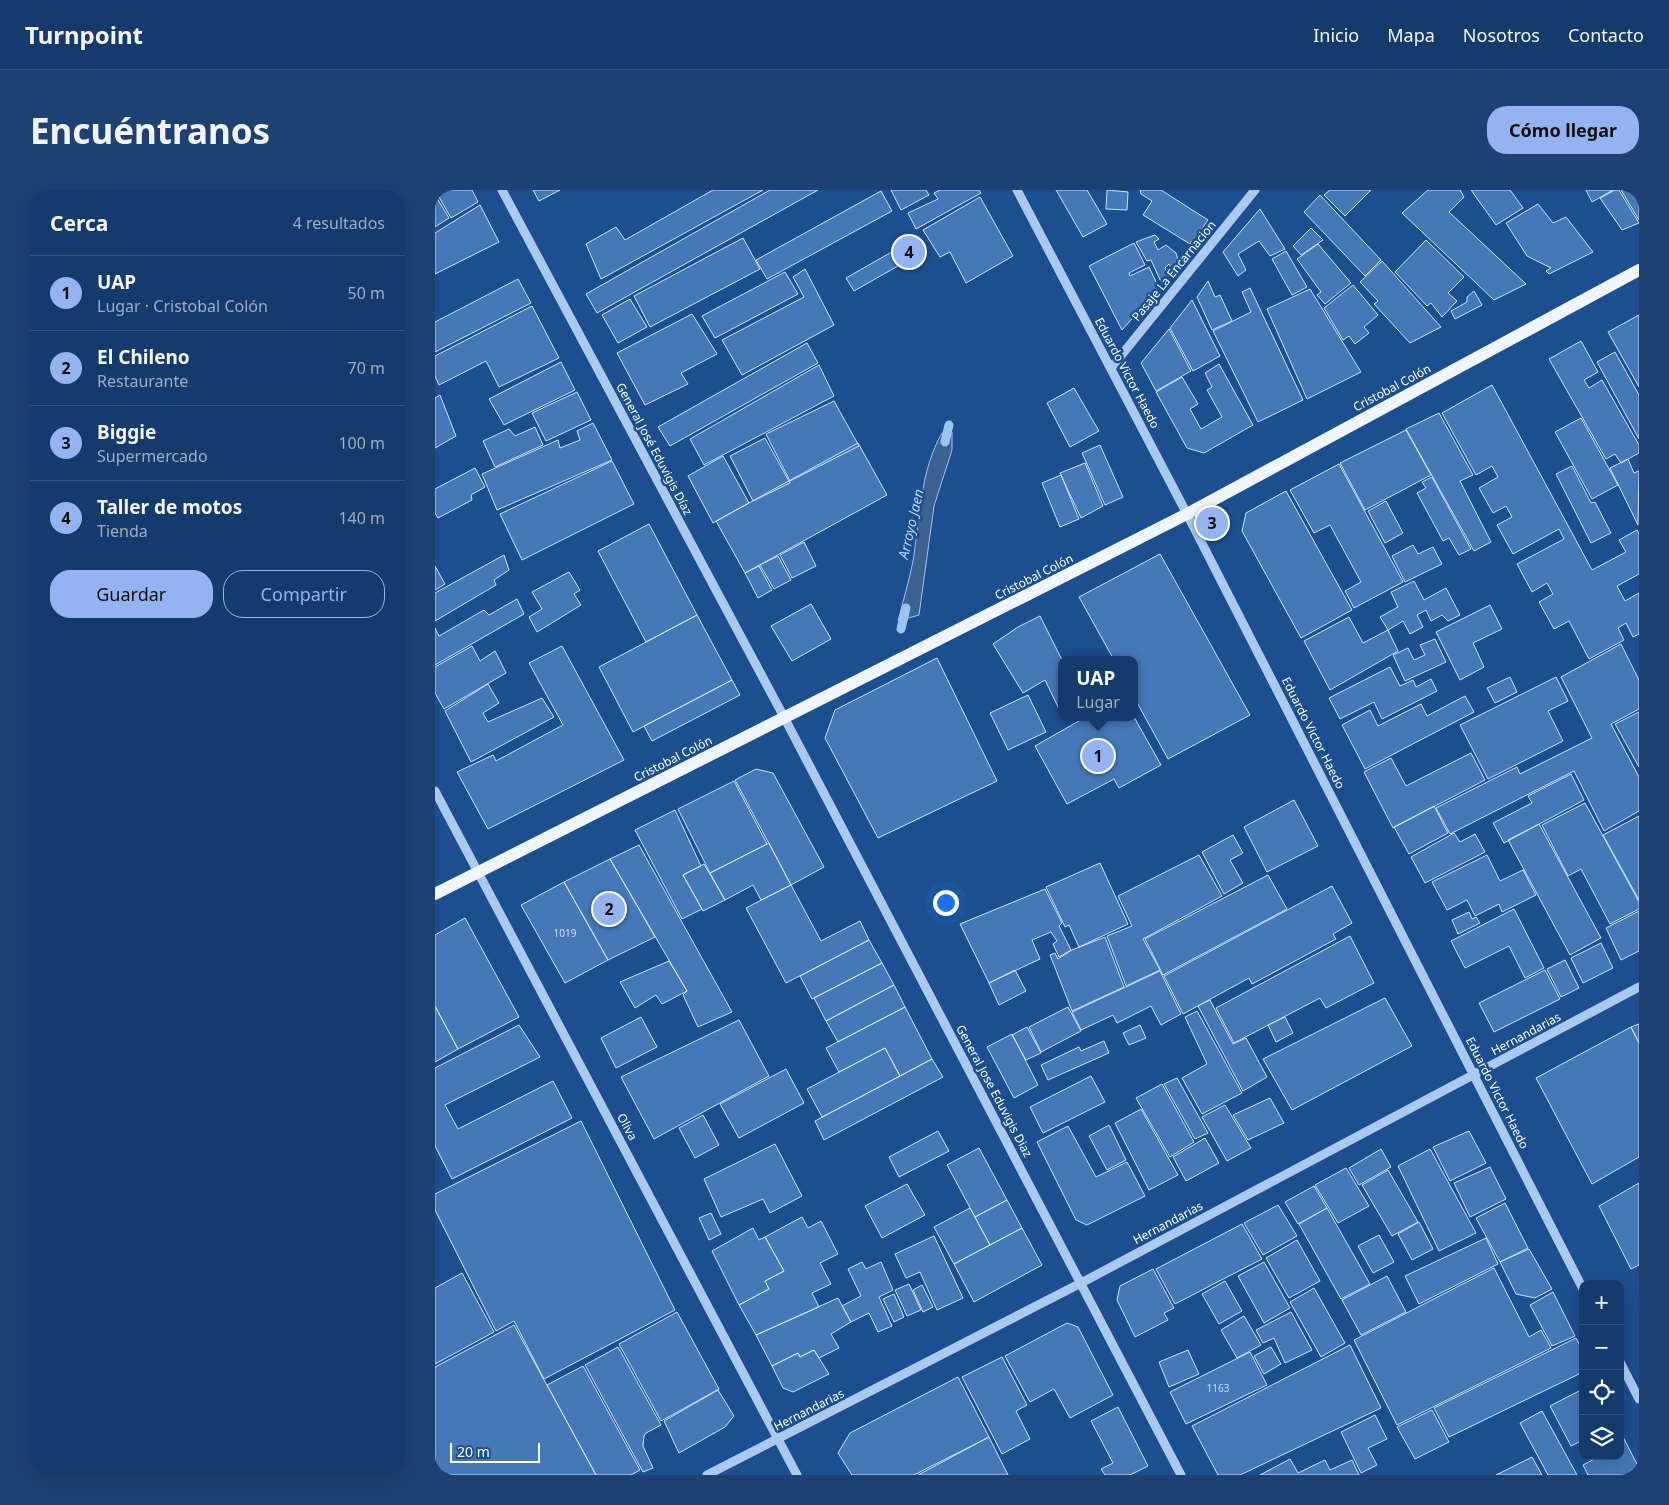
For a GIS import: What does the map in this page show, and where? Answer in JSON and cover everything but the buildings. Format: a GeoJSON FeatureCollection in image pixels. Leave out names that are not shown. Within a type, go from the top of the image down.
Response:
{"type":"FeatureCollection","features":[{"type":"Feature","properties":{"kind":"main road","name":"Cristobal Colón"},"geometry":{"type":"LineString","coordinates":[[435,894],[785,719],[1187,514],[1639,270]]}},
{"type":"Feature","properties":{"kind":"street","name":"General José Eduvigis Díaz"},"geometry":{"type":"LineString","coordinates":[[503,190],[785,719]]}},
{"type":"Feature","properties":{"kind":"street","name":"Eduardo Victor Haedo"},"geometry":{"type":"LineString","coordinates":[[1017,190],[1187,514],[1579,1281]]}},
{"type":"Feature","properties":{"kind":"street","name":"Pasaje La Encarnacion"},"geometry":{"type":"LineString","coordinates":[[1111,368],[1255,190]]}},
{"type":"Feature","properties":{"kind":"street","name":"General Jose Eduvigis Diaz"},"geometry":{"type":"LineString","coordinates":[[785,719],[1181,1475]]}},
{"type":"Feature","properties":{"kind":"street","name":"Oliva"},"geometry":{"type":"LineString","coordinates":[[435,791],[797,1475]]}},
{"type":"Feature","properties":{"kind":"street","name":"Hernandarias"},"geometry":{"type":"LineString","coordinates":[[707,1475],[1081,1283],[1639,987]]}},
{"type":"Feature","properties":{"kind":"street"},"geometry":{"type":"LineString","coordinates":[[1624,1370],[1639,1399]]}},
{"type":"Feature","properties":{"kind":"water"},"geometry":{"type":"Polygon","coordinates":[[[952,432],[952,450],[934,506],[919,615],[898,621],[913,561],[922,495],[929,463],[942,433],[952,432]]]}},
{"type":"Feature","properties":{"kind":"waterway","name":"Arroyo Jaen"},"geometry":{"type":"LineString","coordinates":[[945,442],[949,425]]}},
{"type":"Feature","properties":{"kind":"waterway","name":"Arroyo Jaen"},"geometry":{"type":"LineString","coordinates":[[901,629],[906,608]]}},
{"type":"Feature","properties":{"kind":"place","name":"Taller de motos"},"geometry":{"type":"Point","coordinates":[909,252]}},
{"type":"Feature","properties":{"kind":"place","name":"Biggie"},"geometry":{"type":"Point","coordinates":[1212,523]}},
{"type":"Feature","properties":{"kind":"place","name":"UAP"},"geometry":{"type":"Point","coordinates":[1098,756]}},
{"type":"Feature","properties":{"kind":"place","name":"El Chileno"},"geometry":{"type":"Point","coordinates":[609,909]}}]}
